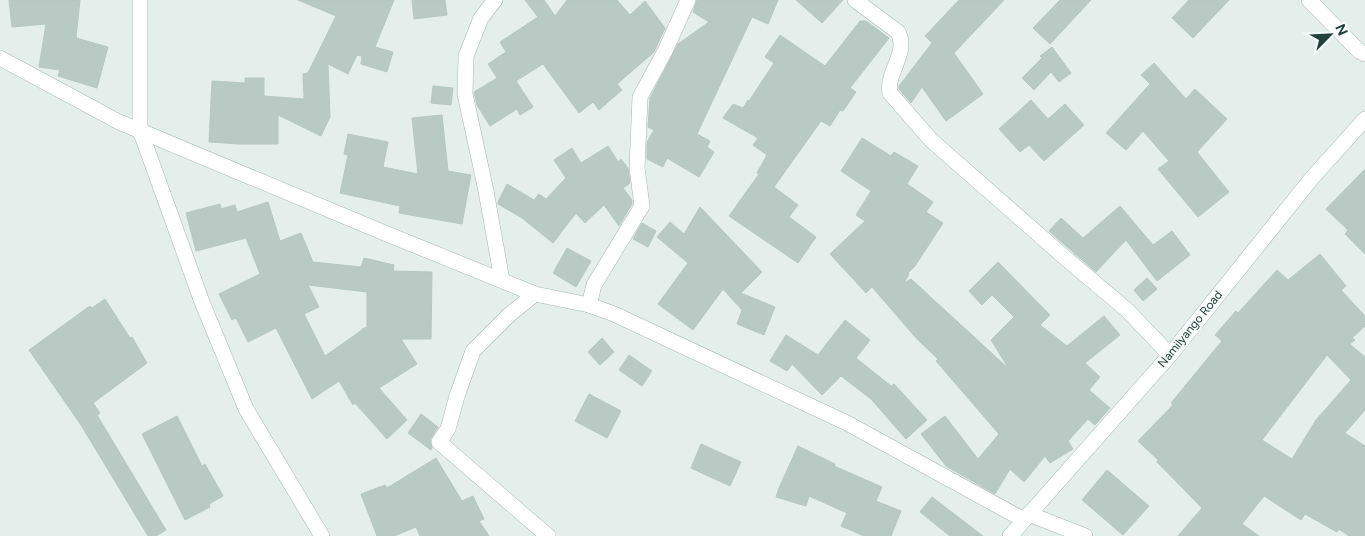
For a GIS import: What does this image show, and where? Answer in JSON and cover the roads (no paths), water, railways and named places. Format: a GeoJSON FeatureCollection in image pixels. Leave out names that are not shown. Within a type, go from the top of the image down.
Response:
{"type":"FeatureCollection","features":[{"type":"Feature","properties":{"kind":"street"},"geometry":{"type":"LineString","coordinates":[[140,0],[140,130],[202,302],[246,409],[322,536]]}},
{"type":"Feature","properties":{"kind":"street"},"geometry":{"type":"LineString","coordinates":[[495,0],[481,18],[466,56],[466,94],[502,280]]}},
{"type":"Feature","properties":{"kind":"street"},"geometry":{"type":"LineString","coordinates":[[589,305],[594,285],[642,206],[637,168],[640,96],[665,51],[688,0]]}},
{"type":"Feature","properties":{"kind":"street"},"geometry":{"type":"LineString","coordinates":[[855,0],[898,32],[902,39],[899,56],[888,84],[890,93],[931,140],[1127,310],[1170,355]]}},
{"type":"Feature","properties":{"kind":"street"},"geometry":{"type":"LineString","coordinates":[[1309,0],[1359,51],[1365,54]]}},
{"type":"Feature","properties":{"kind":"street"},"geometry":{"type":"LineString","coordinates":[[0,58],[119,122],[387,234],[535,294],[589,305],[614,314],[847,423],[1026,517],[1085,536]]}},
{"type":"Feature","properties":{"kind":"street","name":"Namilyango Road"},"geometry":{"type":"LineString","coordinates":[[1010,536],[1170,355],[1312,178],[1365,119]]}},
{"type":"Feature","properties":{"kind":"street"},"geometry":{"type":"LineString","coordinates":[[535,294],[509,315],[473,351],[457,396],[448,429],[439,442],[548,536]]}}]}
